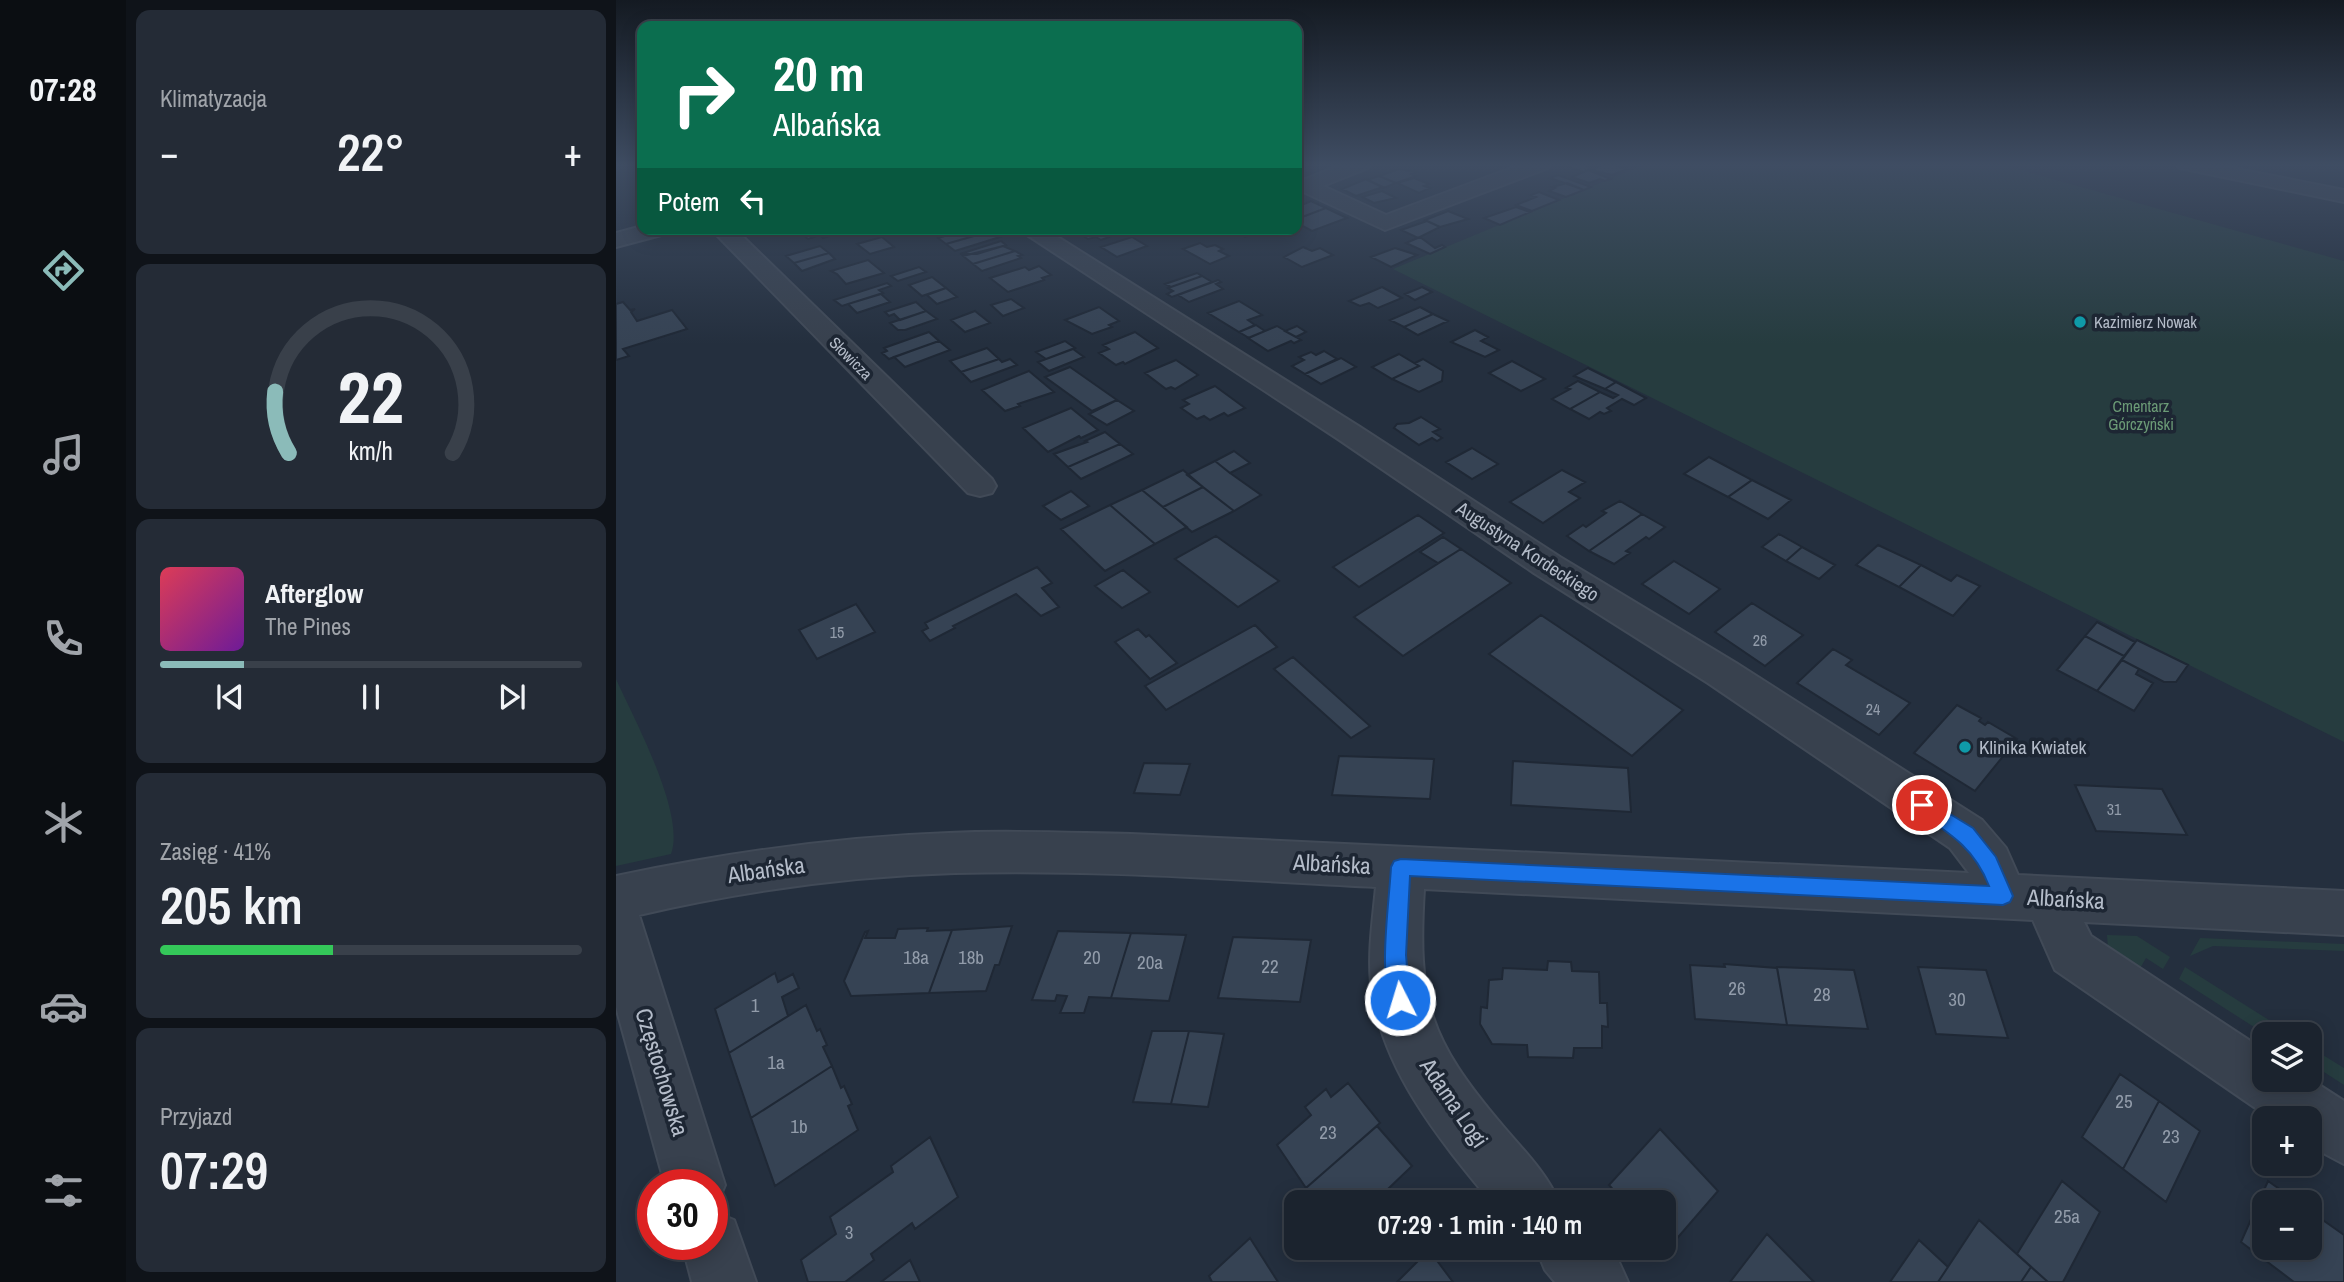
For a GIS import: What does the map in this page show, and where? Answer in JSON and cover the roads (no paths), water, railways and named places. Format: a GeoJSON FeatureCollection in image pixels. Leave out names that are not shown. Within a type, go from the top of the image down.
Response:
{"type":"FeatureCollection","features":[{"type":"Feature","properties":{"kind":"street"},"geometry":{"type":"LineString","coordinates":[[616,240],[637,234]]}},
{"type":"Feature","properties":{"kind":"street","name":"Słowicza"},"geometry":{"type":"LineString","coordinates":[[728,235],[980,486]]}},
{"type":"Feature","properties":{"kind":"street","name":"Augustyna Kordeckiego"},"geometry":{"type":"LineString","coordinates":[[1038,235],[1349,433],[1547,565],[1722,673],[1966,834],[1989,863],[2025,897],[2073,953],[2344,1135]]}},
{"type":"Feature","properties":{"kind":"street","name":"Albańska"},"geometry":{"type":"LineString","coordinates":[[616,898],[777,868],[930,854],[1131,854],[2344,913]]}},
{"type":"Feature","properties":{"kind":"street","name":"Adama Logi"},"geometry":{"type":"LineString","coordinates":[[1401,867],[1396,955],[1400,1000],[1412,1040],[1462,1124],[1519,1190]]}},
{"type":"Feature","properties":{"kind":"street","name":"Częstochowska"},"geometry":{"type":"LineString","coordinates":[[616,918],[690,1169]]}},
{"type":"Feature","properties":{"kind":"street"},"geometry":{"type":"LineString","coordinates":[[717,1260],[724,1282]]}},
{"type":"Feature","properties":{"kind":"street"},"geometry":{"type":"LineString","coordinates":[[1577,1260],[1596,1282]]}},
{"type":"Feature","properties":{"kind":"place","name":"Kazimierz Nowak"},"geometry":{"type":"Point","coordinates":[2080,322]}},
{"type":"Feature","properties":{"kind":"place","name":"Klinika Kwiatek"},"geometry":{"type":"Point","coordinates":[1965,747]}},
{"type":"Feature","properties":{"kind":"park label","name":"Cmentarz Górczyński"},"geometry":{"type":"Point","coordinates":[2141,415]}}]}
